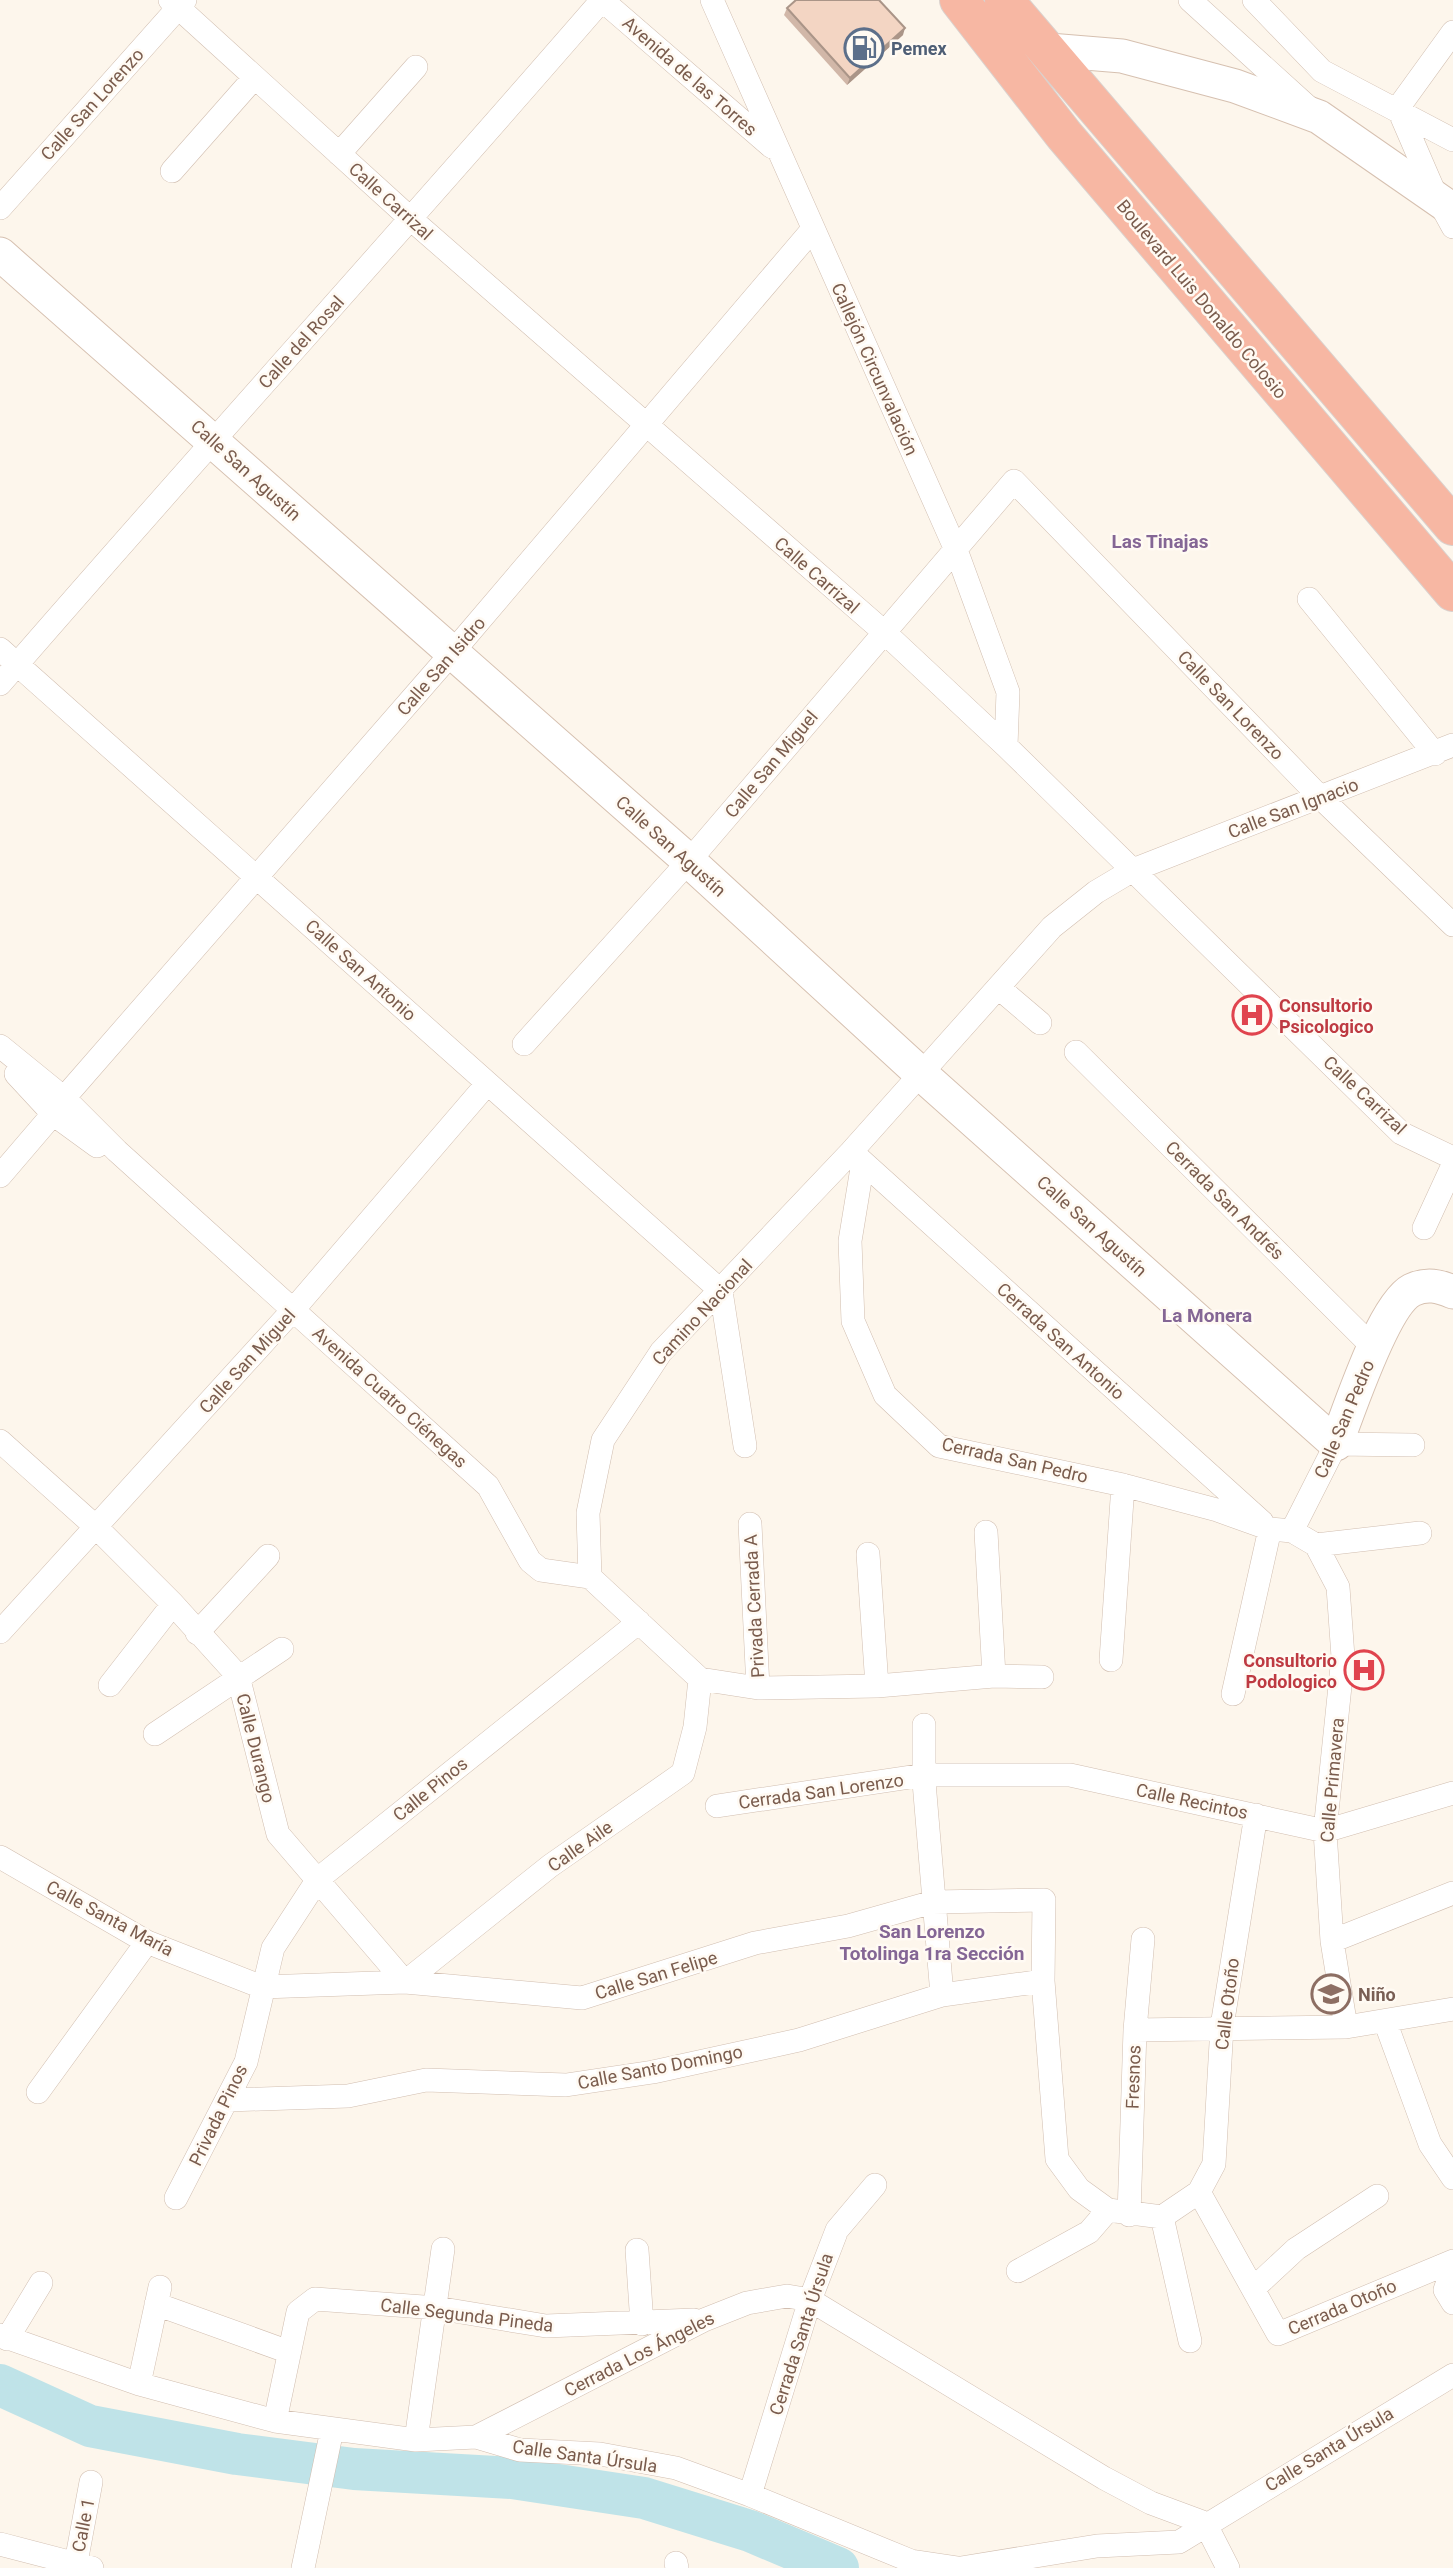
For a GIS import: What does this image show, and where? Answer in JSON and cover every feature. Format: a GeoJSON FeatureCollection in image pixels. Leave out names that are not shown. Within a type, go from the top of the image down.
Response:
{"type":"FeatureCollection","features":[{"type":"Feature","properties":{"kind":"highway","name":"Boulevard Luis Donaldo Colosio"},"geometry":{"type":"LineString","coordinates":[[958,0],[1064,135],[1453,592]]}},
{"type":"Feature","properties":{"kind":"highway"},"geometry":{"type":"LineString","coordinates":[[1004,0],[1453,526]]}},
{"type":"Feature","properties":{"kind":"street","name":"Avenida de las Torres"},"geometry":{"type":"LineString","coordinates":[[602,0],[778,152]]}},
{"type":"Feature","properties":{"kind":"street","name":"Calle del Rosal"},"geometry":{"type":"LineString","coordinates":[[0,684],[9,657],[213,440],[412,220],[602,0]]}},
{"type":"Feature","properties":{"kind":"street","name":"Callejón Circunvalación"},"geometry":{"type":"LineString","coordinates":[[712,0],[956,550],[1008,692],[1006,746]]}},
{"type":"Feature","properties":{"kind":"street"},"geometry":{"type":"LineString","coordinates":[[1190,0],[1319,117],[1444,203]]}},
{"type":"Feature","properties":{"kind":"street","name":"Calle Carrizal"},"geometry":{"type":"LineString","coordinates":[[178,2],[254,78],[412,220],[884,632],[1006,746],[1401,1133],[1453,1158]]}},
{"type":"Feature","properties":{"kind":"street","name":"Calle San Lorenzo"},"geometry":{"type":"LineString","coordinates":[[0,208],[178,2]]}},
{"type":"Feature","properties":{"kind":"street"},"geometry":{"type":"LineString","coordinates":[[1260,2],[1322,71],[1398,108],[1453,139]]}},
{"type":"Feature","properties":{"kind":"street"},"geometry":{"type":"LineString","coordinates":[[1398,108],[1453,32]]}},
{"type":"Feature","properties":{"kind":"street"},"geometry":{"type":"LineString","coordinates":[[1049,50],[1122,56],[1235,86],[1319,117]]}},
{"type":"Feature","properties":{"kind":"street"},"geometry":{"type":"LineString","coordinates":[[339,154],[416,67]]}},
{"type":"Feature","properties":{"kind":"street"},"geometry":{"type":"LineString","coordinates":[[172,171],[254,78]]}},
{"type":"Feature","properties":{"kind":"street"},"geometry":{"type":"LineString","coordinates":[[1398,108],[1453,227]]}},
{"type":"Feature","properties":{"kind":"street","name":"Calle San Isidro"},"geometry":{"type":"LineString","coordinates":[[0,1176],[451,654],[813,229]]}},
{"type":"Feature","properties":{"kind":"street","name":"Calle San Agustín"},"geometry":{"type":"LineString","coordinates":[[0,254],[689,861],[920,1073],[1336,1444]]}},
{"type":"Feature","properties":{"kind":"street","name":"Calle San Lorenzo"},"geometry":{"type":"LineString","coordinates":[[1014,481],[1320,797],[1453,925]]}},
{"type":"Feature","properties":{"kind":"street","name":"Calle San Miguel"},"geometry":{"type":"LineString","coordinates":[[524,1044],[689,861],[1014,481]]}},
{"type":"Feature","properties":{"kind":"street"},"geometry":{"type":"LineString","coordinates":[[1309,599],[1444,750]]}},
{"type":"Feature","properties":{"kind":"street","name":"Calle San Antonio"},"geometry":{"type":"LineString","coordinates":[[9,657],[258,875],[721,1292]]}},
{"type":"Feature","properties":{"kind":"street","name":"Calle San Ignacio"},"geometry":{"type":"LineString","coordinates":[[1133,870],[1444,750]]}},
{"type":"Feature","properties":{"kind":"street","name":"Camino Nacional"},"geometry":{"type":"LineString","coordinates":[[590,1577],[588,1513],[603,1440],[661,1352],[857,1157],[920,1073],[1052,927],[1096,892],[1133,870]]}},
{"type":"Feature","properties":{"kind":"street"},"geometry":{"type":"LineString","coordinates":[[999,988],[1040,1023]]}},
{"type":"Feature","properties":{"kind":"street","name":"Avenida Cuatro Ciénegas"},"geometry":{"type":"LineString","coordinates":[[0,1049],[58,1106],[117,1151],[488,1486],[530,1561],[541,1570],[590,1577]]}},
{"type":"Feature","properties":{"kind":"street","name":"Cerrada San Andrés"},"geometry":{"type":"LineString","coordinates":[[1076,1052],[1374,1348]]}},
{"type":"Feature","properties":{"kind":"street","name":"Calle San Miguel"},"geometry":{"type":"LineString","coordinates":[[0,1632],[293,1310],[487,1084]]}},
{"type":"Feature","properties":{"kind":"street","name":"Cerrada San Pedro"},"geometry":{"type":"LineString","coordinates":[[857,1157],[850,1241],[853,1321],[885,1395],[939,1446],[1123,1485],[1281,1530]]}},
{"type":"Feature","properties":{"kind":"street","name":"Cerrada San Antonio"},"geometry":{"type":"LineString","coordinates":[[857,1157],[1281,1530]]}},
{"type":"Feature","properties":{"kind":"street"},"geometry":{"type":"LineString","coordinates":[[1424,1228],[1453,1165]]}},
{"type":"Feature","properties":{"kind":"street","name":"Calle San Pedro"},"geometry":{"type":"LineString","coordinates":[[1233,1694],[1281,1530],[1336,1444],[1374,1348],[1395,1307],[1412,1290],[1424,1286],[1437,1285],[1453,1292]]}},
{"type":"Feature","properties":{"kind":"street"},"geometry":{"type":"LineString","coordinates":[[721,1292],[745,1446]]}},
{"type":"Feature","properties":{"kind":"street","name":"Calle Durango"},"geometry":{"type":"LineString","coordinates":[[0,1441],[96,1527],[173,1604],[238,1676],[278,1834],[405,1982]]}},
{"type":"Feature","properties":{"kind":"street"},"geometry":{"type":"LineString","coordinates":[[1336,1444],[1413,1446]]}},
{"type":"Feature","properties":{"kind":"street"},"geometry":{"type":"LineString","coordinates":[[1111,1660],[1123,1485]]}},
{"type":"Feature","properties":{"kind":"street","name":"Privada Cerrada A"},"geometry":{"type":"LineString","coordinates":[[750,1524],[758,1688]]}},
{"type":"Feature","properties":{"kind":"street"},"geometry":{"type":"LineString","coordinates":[[1281,1530],[1316,1545],[1420,1533]]}},
{"type":"Feature","properties":{"kind":"street"},"geometry":{"type":"LineString","coordinates":[[986,1532],[994,1676]]}},
{"type":"Feature","properties":{"kind":"street","name":"Calle Primavera"},"geometry":{"type":"LineString","coordinates":[[1316,1545],[1338,1587],[1343,1657],[1325,1831],[1332,1941],[1346,2027]]}},
{"type":"Feature","properties":{"kind":"street"},"geometry":{"type":"LineString","coordinates":[[868,1554],[877,1686]]}},
{"type":"Feature","properties":{"kind":"street"},"geometry":{"type":"LineString","coordinates":[[197,1633],[268,1556]]}},
{"type":"Feature","properties":{"kind":"street"},"geometry":{"type":"LineString","coordinates":[[590,1577],[700,1679],[758,1688],[877,1686],[994,1676],[1042,1676]]}},
{"type":"Feature","properties":{"kind":"street"},"geometry":{"type":"LineString","coordinates":[[110,1685],[173,1604]]}},
{"type":"Feature","properties":{"kind":"street","name":"Calle Pinos"},"geometry":{"type":"LineString","coordinates":[[261,1987],[273,1948],[318,1879],[639,1622]]}},
{"type":"Feature","properties":{"kind":"street"},"geometry":{"type":"LineString","coordinates":[[155,1734],[282,1649]]}},
{"type":"Feature","properties":{"kind":"street","name":"Calle Aile"},"geometry":{"type":"LineString","coordinates":[[405,1982],[550,1866],[683,1773],[695,1727],[700,1679]]}},
{"type":"Feature","properties":{"kind":"street"},"geometry":{"type":"LineString","coordinates":[[924,1726],[924,1775],[942,1995]]}},
{"type":"Feature","properties":{"kind":"street","name":"Calle Recintos"},"geometry":{"type":"LineString","coordinates":[[924,1775],[1070,1775],[1325,1831],[1453,1793]]}},
{"type":"Feature","properties":{"kind":"street","name":"Cerrada San Lorenzo"},"geometry":{"type":"LineString","coordinates":[[718,1806],[924,1775]]}},
{"type":"Feature","properties":{"kind":"street","name":"Calle Otoño"},"geometry":{"type":"LineString","coordinates":[[1199,2192],[1214,2164],[1222,2026],[1256,1815]]}},
{"type":"Feature","properties":{"kind":"street","name":"Calle Santa María"},"geometry":{"type":"LineString","coordinates":[[3,1865],[147,1941],[261,1987]]}},
{"type":"Feature","properties":{"kind":"street"},"geometry":{"type":"LineString","coordinates":[[1332,1941],[1453,1892]]}},
{"type":"Feature","properties":{"kind":"street","name":"Calle San Felipe"},"geometry":{"type":"LineString","coordinates":[[261,1987],[405,1982],[582,1998],[755,1943],[848,1926],[933,1902],[1044,1900],[1043,1981]]}},
{"type":"Feature","properties":{"kind":"street","name":"Fresnos"},"geometry":{"type":"LineString","coordinates":[[1118,2212],[1143,1939]]}},
{"type":"Feature","properties":{"kind":"street"},"geometry":{"type":"LineString","coordinates":[[38,2092],[147,1941]]}},
{"type":"Feature","properties":{"kind":"street"},"geometry":{"type":"LineString","coordinates":[[1043,1981],[1057,2160],[1079,2189],[1118,2212],[1162,2217],[1199,2192]]}},
{"type":"Feature","properties":{"kind":"street","name":"Calle Santo Domingo"},"geometry":{"type":"LineString","coordinates":[[228,2100],[348,2096],[426,2080],[566,2085],[799,2040],[942,1995],[1043,1981]]}},
{"type":"Feature","properties":{"kind":"street","name":"Privada Pinos"},"geometry":{"type":"LineString","coordinates":[[176,2198],[246,2062],[261,1987]]}},
{"type":"Feature","properties":{"kind":"street"},"geometry":{"type":"LineString","coordinates":[[1135,2030],[1222,2026],[1346,2027],[1453,2009]]}},
{"type":"Feature","properties":{"kind":"street"},"geometry":{"type":"LineString","coordinates":[[1385,2021],[1430,2144],[1453,2178]]}},
{"type":"Feature","properties":{"kind":"street","name":"Cerrada Santa Úrsula"},"geometry":{"type":"LineString","coordinates":[[750,2495],[810,2300],[837,2230],[874,2185]]}},
{"type":"Feature","properties":{"kind":"street","name":"Cerrada Otoño"},"geometry":{"type":"LineString","coordinates":[[1199,2192],[1278,2334],[1453,2261]]}},
{"type":"Feature","properties":{"kind":"street"},"geometry":{"type":"LineString","coordinates":[[1253,2289],[1296,2249],[1377,2196]]}},
{"type":"Feature","properties":{"kind":"street"},"geometry":{"type":"LineString","coordinates":[[1018,2271],[1118,2212]]}},
{"type":"Feature","properties":{"kind":"street"},"geometry":{"type":"LineString","coordinates":[[1162,2217],[1190,2341]]}},
{"type":"Feature","properties":{"kind":"street"},"geometry":{"type":"LineString","coordinates":[[416,2440],[437,2308],[443,2249]]}},
{"type":"Feature","properties":{"kind":"street"},"geometry":{"type":"LineString","coordinates":[[637,2250],[642,2324]]}},
{"type":"Feature","properties":{"kind":"street"},"geometry":{"type":"LineString","coordinates":[[1453,2267],[1445,2290],[1453,2303]]}},
{"type":"Feature","properties":{"kind":"street"},"geometry":{"type":"LineString","coordinates":[[4,2337],[41,2283]]}},
{"type":"Feature","properties":{"kind":"street"},"geometry":{"type":"LineString","coordinates":[[139,2384],[158,2295],[287,2362],[275,2421]]}},
{"type":"Feature","properties":{"kind":"street","name":"Cerrada Los Ángeles"},"geometry":{"type":"LineString","coordinates":[[476,2437],[704,2320],[747,2303],[787,2296],[810,2300]]}},
{"type":"Feature","properties":{"kind":"street","name":"Calle Segunda Pineda"},"geometry":{"type":"LineString","coordinates":[[287,2362],[298,2312],[315,2298],[437,2308],[546,2326],[704,2320]]}},
{"type":"Feature","properties":{"kind":"street"},"geometry":{"type":"LineString","coordinates":[[810,2300],[1104,2478],[1151,2504],[1205,2523],[1228,2568]]}},
{"type":"Feature","properties":{"kind":"street","name":"Calle Santa Úrsula"},"geometry":{"type":"LineString","coordinates":[[4,2337],[139,2384],[275,2421],[416,2440],[476,2437],[520,2450],[600,2455],[676,2469],[750,2495],[911,2561],[959,2568],[1059,2552],[1179,2542],[1205,2523],[1453,2375]]}},
{"type":"Feature","properties":{"kind":"street"},"geometry":{"type":"LineString","coordinates":[[303,2568],[332,2430]]}},
{"type":"Feature","properties":{"kind":"street","name":"Calle 1"},"geometry":{"type":"LineString","coordinates":[[81,2567],[92,2482]]}},
{"type":"Feature","properties":{"kind":"street"},"geometry":{"type":"LineString","coordinates":[[0,2544],[81,2567]]}},
{"type":"Feature","properties":{"kind":"building"},"geometry":{"type":"Polygon","coordinates":[[[796,0],[879,0],[905,28],[850,78],[787,8],[796,0]]]}},
{"type":"Feature","properties":{"kind":"waterway"},"geometry":{"type":"LineString","coordinates":[[0,2385],[90,2426],[237,2454],[354,2469],[512,2478],[644,2498],[750,2531],[838,2568]]}},
{"type":"Feature","properties":{"kind":"place","name":"Pemex"},"geometry":{"type":"Point","coordinates":[864,48]}},
{"type":"Feature","properties":{"kind":"place","name":"Consultorio Psicologico"},"geometry":{"type":"Point","coordinates":[1252,1015]}},
{"type":"Feature","properties":{"kind":"place","name":"Consultorio Podologico"},"geometry":{"type":"Point","coordinates":[1364,1670]}},
{"type":"Feature","properties":{"kind":"place","name":"Niño"},"geometry":{"type":"Point","coordinates":[1331,1994]}},
{"type":"Feature","properties":{"kind":"district","name":"Las Tinajas"},"geometry":{"type":"Point","coordinates":[1160,541]}},
{"type":"Feature","properties":{"kind":"district","name":"La Monera"},"geometry":{"type":"Point","coordinates":[1207,1315]}},
{"type":"Feature","properties":{"kind":"district","name":"San Lorenzo Totolinga 1ra Sección"},"geometry":{"type":"Point","coordinates":[932,1942]}}]}
